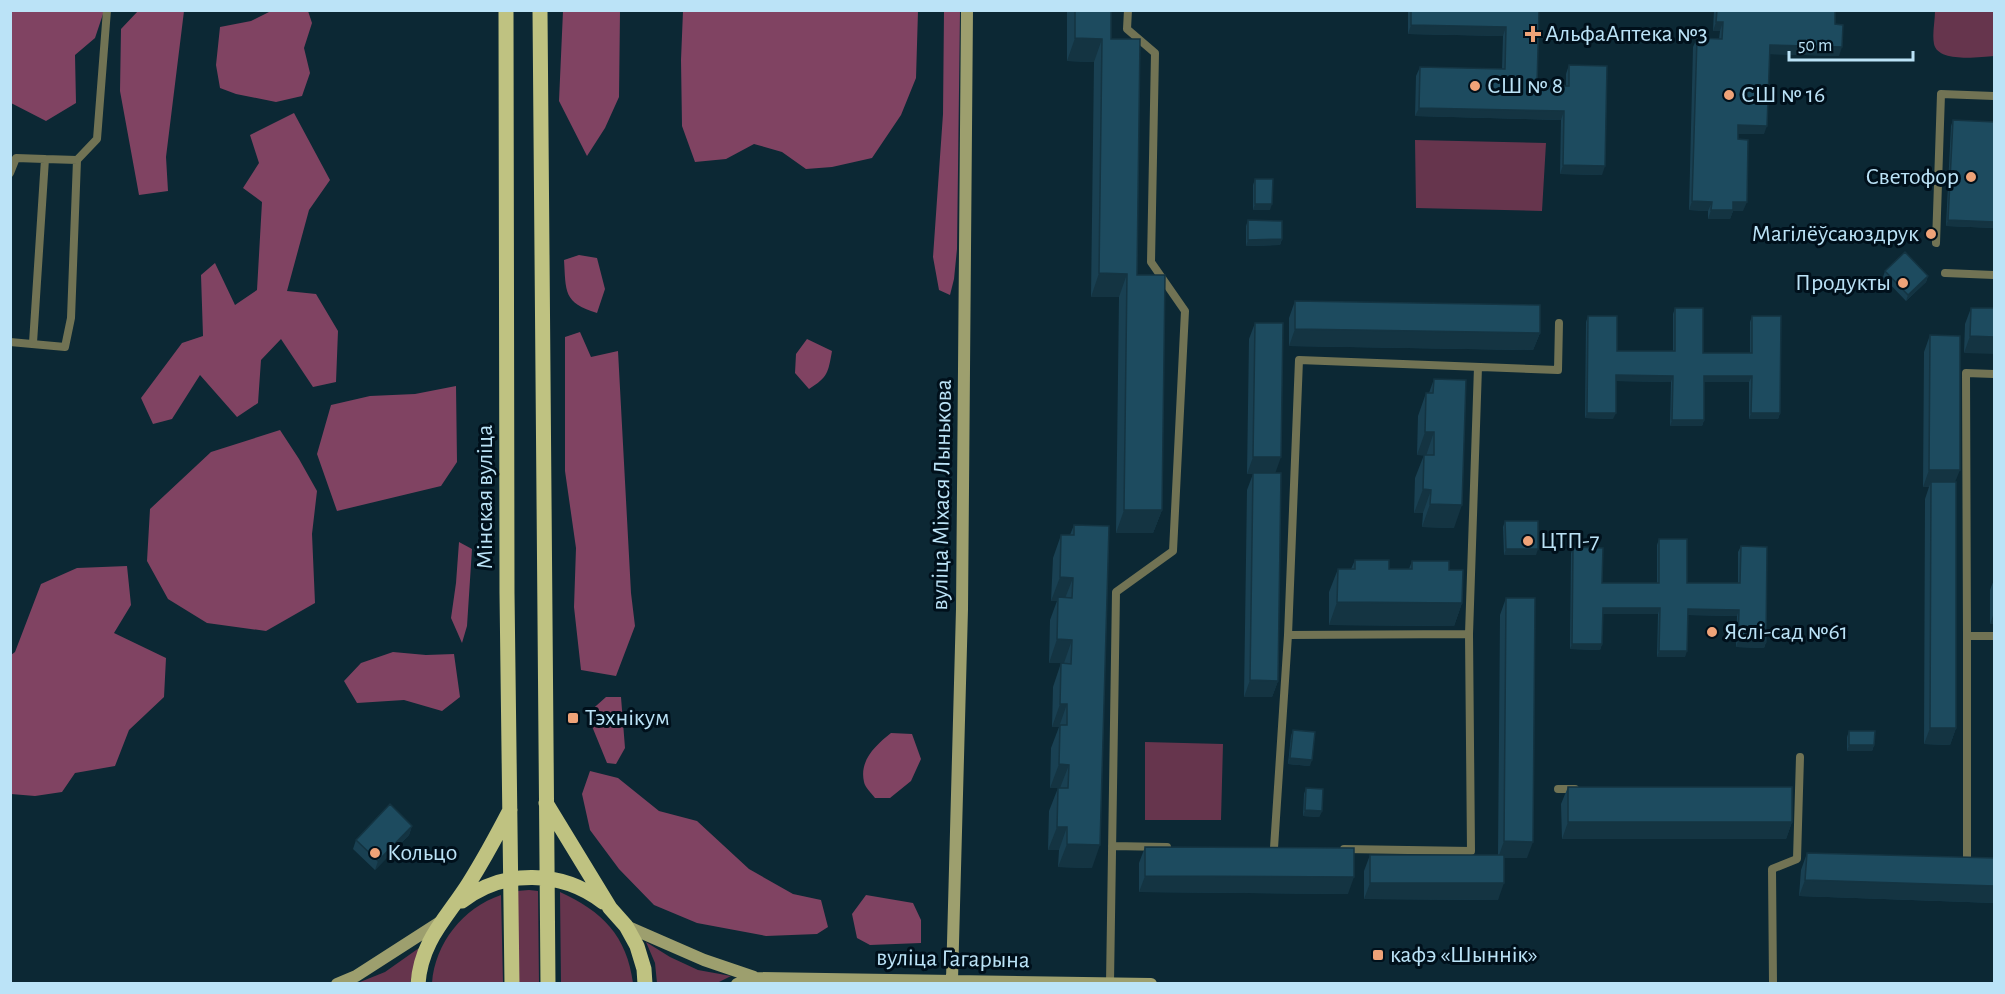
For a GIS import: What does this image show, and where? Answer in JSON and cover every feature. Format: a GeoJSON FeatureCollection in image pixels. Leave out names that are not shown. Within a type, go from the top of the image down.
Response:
{"type":"FeatureCollection","features":[{"type":"Feature","properties":{"kind":"main road","name":"Мінская вуліца"},"geometry":{"type":"LineString","coordinates":[[506,10],[507,592],[512,984]]}},
{"type":"Feature","properties":{"kind":"main road"},"geometry":{"type":"LineString","coordinates":[[540,10],[548,984]]}},
{"type":"Feature","properties":{"kind":"main road"},"geometry":{"type":"LineString","coordinates":[[546,803],[610,908]]}},
{"type":"Feature","properties":{"kind":"main road"},"geometry":{"type":"LineString","coordinates":[[418,984],[419,969],[427,944],[484,860],[511,808]]}},
{"type":"Feature","properties":{"kind":"main road"},"geometry":{"type":"LineString","coordinates":[[454,906],[472,893],[512,878],[547,878],[570,883],[591,893],[610,908],[626,926],[637,946],[644,969],[645,984]]}},
{"type":"Feature","properties":{"kind":"street","name":"вуліца Міхася Лынькова"},"geometry":{"type":"LineString","coordinates":[[952,980],[962,609],[967,10]]}},
{"type":"Feature","properties":{"kind":"street"},"geometry":{"type":"LineString","coordinates":[[337,984],[356,976],[440,922]]}},
{"type":"Feature","properties":{"kind":"street","name":"вуліца Гагарына"},"geometry":{"type":"LineString","coordinates":[[626,926],[704,960],[755,978],[1151,984]]}},
{"type":"Feature","properties":{"kind":"street","name":"вуліца Гагарына"},"geometry":{"type":"LineString","coordinates":[[737,984],[755,978]]}},
{"type":"Feature","properties":{"kind":"lane"},"geometry":{"type":"LineString","coordinates":[[10,342],[65,347],[71,318],[77,160],[97,139],[107,10]]}},
{"type":"Feature","properties":{"kind":"lane"},"geometry":{"type":"LineString","coordinates":[[1110,983],[1116,592],[1173,551],[1185,311],[1151,262],[1155,53],[1127,29],[1128,10]]}},
{"type":"Feature","properties":{"kind":"lane"},"geometry":{"type":"LineString","coordinates":[[1936,243],[1941,94],[1995,96]]}},
{"type":"Feature","properties":{"kind":"lane"},"geometry":{"type":"LineString","coordinates":[[10,173],[16,158],[77,160]]}},
{"type":"Feature","properties":{"kind":"lane"},"geometry":{"type":"LineString","coordinates":[[33,343],[45,159]]}},
{"type":"Feature","properties":{"kind":"lane"},"geometry":{"type":"LineString","coordinates":[[1945,273],[1995,274]]}},
{"type":"Feature","properties":{"kind":"lane"},"geometry":{"type":"LineString","coordinates":[[1274,848],[1288,635],[1299,360],[1558,370],[1559,323]]}},
{"type":"Feature","properties":{"kind":"lane"},"geometry":{"type":"LineString","coordinates":[[1332,849],[1471,851],[1469,634],[1478,367]]}},
{"type":"Feature","properties":{"kind":"lane"},"geometry":{"type":"LineString","coordinates":[[1967,859],[1966,373],[1995,374]]}},
{"type":"Feature","properties":{"kind":"lane"},"geometry":{"type":"LineString","coordinates":[[1288,635],[1469,634]]}},
{"type":"Feature","properties":{"kind":"lane"},"geometry":{"type":"LineString","coordinates":[[1967,636],[1995,636]]}},
{"type":"Feature","properties":{"kind":"lane"},"geometry":{"type":"LineString","coordinates":[[1797,859],[1800,757]]}},
{"type":"Feature","properties":{"kind":"lane"},"geometry":{"type":"LineString","coordinates":[[1558,789],[1581,789]]}},
{"type":"Feature","properties":{"kind":"lane"},"geometry":{"type":"LineString","coordinates":[[1787,791],[1799,792]]}},
{"type":"Feature","properties":{"kind":"lane"},"geometry":{"type":"LineString","coordinates":[[1112,846],[1181,847]]}},
{"type":"Feature","properties":{"kind":"lane"},"geometry":{"type":"LineString","coordinates":[[1263,848],[1286,848]]}},
{"type":"Feature","properties":{"kind":"lane"},"geometry":{"type":"LineString","coordinates":[[1773,984],[1772,869],[1797,859],[1808,859]]}},
{"type":"Feature","properties":{"kind":"lane"},"geometry":{"type":"LineString","coordinates":[[1956,859],[1976,859]]}},
{"type":"Feature","properties":{"kind":"shaded area"},"geometry":{"type":"Polygon","coordinates":[[[10,11],[104,11],[95,38],[75,55],[76,103],[46,121],[11,103],[10,11]]]}},
{"type":"Feature","properties":{"kind":"shaded area"},"geometry":{"type":"Polygon","coordinates":[[[138,11],[184,11],[166,157],[168,191],[139,195],[120,91],[121,29],[138,11]]]}},
{"type":"Feature","properties":{"kind":"shaded area"},"geometry":{"type":"Polygon","coordinates":[[[271,11],[308,11],[312,23],[304,48],[310,73],[302,96],[276,102],[236,94],[220,88],[216,65],[220,27],[251,21],[271,11]]]}},
{"type":"Feature","properties":{"kind":"shaded area"},"geometry":{"type":"Polygon","coordinates":[[[563,11],[620,11],[619,97],[605,128],[587,156],[559,101],[563,11]]]}},
{"type":"Feature","properties":{"kind":"shaded area"},"geometry":{"type":"Polygon","coordinates":[[[683,11],[918,11],[916,78],[901,115],[872,158],[832,167],[806,169],[782,152],[754,144],[726,159],[695,162],[682,126],[683,11]]]}},
{"type":"Feature","properties":{"kind":"shaded area"},"geometry":{"type":"Polygon","coordinates":[[[944,11],[960,11],[957,249],[950,295],[939,290],[933,257],[943,114],[944,11]]]}},
{"type":"Feature","properties":{"kind":"shaded area"},"geometry":{"type":"Polygon","coordinates":[[[1935,11],[1994,11],[1994,56],[1960,58],[1943,54],[1937,50],[1933,40],[1935,11]]]}},
{"type":"Feature","properties":{"kind":"shaded area"},"geometry":{"type":"Polygon","coordinates":[[[294,113],[330,180],[309,210],[287,291],[316,294],[338,331],[336,382],[313,387],[281,339],[261,360],[258,403],[237,417],[200,375],[172,419],[153,424],[141,398],[182,343],[203,336],[201,275],[215,263],[235,305],[257,290],[262,202],[243,188],[259,163],[250,135],[294,113]]]}},
{"type":"Feature","properties":{"kind":"shaded area"},"geometry":{"type":"Polygon","coordinates":[[[1415,140],[1546,143],[1542,211],[1416,208],[1415,140]]]}},
{"type":"Feature","properties":{"kind":"shaded area"},"geometry":{"type":"Polygon","coordinates":[[[579,255],[597,258],[605,289],[597,313],[578,305],[572,300],[566,288],[564,260],[579,255]]]}},
{"type":"Feature","properties":{"kind":"shaded area"},"geometry":{"type":"Polygon","coordinates":[[[580,332],[591,357],[618,351],[631,593],[635,626],[616,676],[581,670],[574,607],[576,548],[565,471],[565,337],[580,332]]]}},
{"type":"Feature","properties":{"kind":"shaded area"},"geometry":{"type":"Polygon","coordinates":[[[807,339],[832,351],[826,374],[809,389],[795,373],[796,354],[807,339]]]}},
{"type":"Feature","properties":{"kind":"shaded area"},"geometry":{"type":"Polygon","coordinates":[[[456,386],[457,462],[441,486],[337,511],[317,454],[331,405],[370,396],[415,394],[456,386]]]}},
{"type":"Feature","properties":{"kind":"shaded area"},"geometry":{"type":"Polygon","coordinates":[[[280,430],[317,491],[312,534],[315,603],[266,631],[207,623],[168,599],[147,561],[150,509],[211,452],[280,430]]]}},
{"type":"Feature","properties":{"kind":"shaded area"},"geometry":{"type":"Polygon","coordinates":[[[459,542],[472,549],[467,626],[462,643],[451,618],[459,542]]]}},
{"type":"Feature","properties":{"kind":"shaded area"},"geometry":{"type":"Polygon","coordinates":[[[127,566],[131,605],[114,633],[166,658],[164,697],[129,730],[115,766],[75,773],[62,792],[35,796],[11,794],[11,655],[15,652],[41,584],[77,568],[127,566]]]}},
{"type":"Feature","properties":{"kind":"shaded area"},"geometry":{"type":"Polygon","coordinates":[[[393,652],[426,655],[454,654],[460,697],[442,711],[404,700],[357,703],[344,681],[361,663],[393,652]]]}},
{"type":"Feature","properties":{"kind":"shaded area"},"geometry":{"type":"Polygon","coordinates":[[[606,697],[621,697],[625,748],[616,764],[607,763],[587,714],[606,697]]]}},
{"type":"Feature","properties":{"kind":"shaded area"},"geometry":{"type":"Polygon","coordinates":[[[891,733],[912,734],[921,759],[911,781],[890,798],[875,798],[865,784],[864,767],[870,754],[891,733]]]}},
{"type":"Feature","properties":{"kind":"shaded area"},"geometry":{"type":"Polygon","coordinates":[[[1145,742],[1223,744],[1221,820],[1145,820],[1145,742]]]}},
{"type":"Feature","properties":{"kind":"shaded area"},"geometry":{"type":"Polygon","coordinates":[[[590,771],[618,778],[659,811],[697,821],[749,869],[793,894],[821,900],[828,927],[817,934],[766,936],[697,923],[654,905],[619,869],[590,830],[582,794],[590,771]]]}},
{"type":"Feature","properties":{"kind":"shaded area"},"geometry":{"type":"Polygon","coordinates":[[[517,891],[538,891],[539,983],[519,983],[517,891]]]}},
{"type":"Feature","properties":{"kind":"shaded area"},"geometry":{"type":"Polygon","coordinates":[[[560,892],[588,908],[610,927],[625,952],[633,983],[561,983],[560,892]]]}},
{"type":"Feature","properties":{"kind":"shaded area"},"geometry":{"type":"Polygon","coordinates":[[[501,895],[503,983],[432,983],[439,954],[453,929],[475,909],[501,895]]]}},
{"type":"Feature","properties":{"kind":"shaded area"},"geometry":{"type":"Polygon","coordinates":[[[866,895],[913,903],[921,920],[921,943],[870,945],[857,938],[852,914],[866,895]]]}},
{"type":"Feature","properties":{"kind":"shaded area"},"geometry":{"type":"Polygon","coordinates":[[[646,942],[670,957],[698,970],[731,976],[717,983],[657,983],[655,963],[646,942]]]}},
{"type":"Feature","properties":{"kind":"shaded area"},"geometry":{"type":"Polygon","coordinates":[[[419,948],[410,983],[355,984],[385,972],[419,948]]]}},
{"type":"Feature","properties":{"kind":"building"},"geometry":{"type":"Polygon","coordinates":[[[1075,10],[1111,10],[1111,39],[1140,39],[1137,275],[1165,275],[1162,510],[1124,510],[1127,274],[1099,273],[1102,39],[1075,38],[1075,10]]]}},
{"type":"Feature","properties":{"kind":"building","name":"СШ № 8"},"geometry":{"type":"Polygon","coordinates":[[[1411,10],[1539,10],[1537,86],[1569,86],[1569,65],[1607,66],[1605,166],[1563,165],[1564,111],[1419,108],[1420,67],[1505,69],[1506,27],[1411,25],[1411,10]]]}},
{"type":"Feature","properties":{"kind":"building","name":"СШ № 16"},"geometry":{"type":"Polygon","coordinates":[[[1717,10],[1835,10],[1835,24],[1843,25],[1842,47],[1770,45],[1767,126],[1738,125],[1738,139],[1748,140],[1747,202],[1733,202],[1733,210],[1711,210],[1712,202],[1692,201],[1697,38],[1722,39],[1723,22],[1716,22],[1717,10]]]}},
{"type":"Feature","properties":{"kind":"building","name":"Светофор"},"geometry":{"type":"Polygon","coordinates":[[[1953,120],[1995,122],[1995,222],[1948,220],[1953,120]]]}},
{"type":"Feature","properties":{"kind":"building"},"geometry":{"type":"Polygon","coordinates":[[[1255,179],[1273,179],[1272,204],[1255,204],[1255,179]]]}},
{"type":"Feature","properties":{"kind":"building"},"geometry":{"type":"Polygon","coordinates":[[[1248,220],[1282,221],[1282,239],[1248,240],[1248,220]]]}},
{"type":"Feature","properties":{"kind":"building"},"geometry":{"type":"Polygon","coordinates":[[[1905,252],[1928,276],[1908,295],[1885,271],[1905,252]]]}},
{"type":"Feature","properties":{"kind":"building"},"geometry":{"type":"Polygon","coordinates":[[[1295,301],[1540,305],[1540,333],[1295,329],[1295,301]]]}},
{"type":"Feature","properties":{"kind":"building"},"geometry":{"type":"Polygon","coordinates":[[[1675,308],[1703,308],[1703,353],[1752,353],[1752,316],[1781,316],[1780,413],[1751,413],[1752,376],[1704,376],[1704,420],[1672,420],[1673,376],[1616,375],[1616,413],[1587,413],[1588,316],[1617,316],[1617,351],[1675,351],[1675,308]]]}},
{"type":"Feature","properties":{"kind":"building"},"geometry":{"type":"Polygon","coordinates":[[[1971,308],[1995,308],[1995,337],[1970,336],[1971,308]]]}},
{"type":"Feature","properties":{"kind":"building"},"geometry":{"type":"Polygon","coordinates":[[[1255,323],[1283,323],[1281,457],[1253,457],[1255,323]]]}},
{"type":"Feature","properties":{"kind":"building"},"geometry":{"type":"Polygon","coordinates":[[[1930,335],[1960,336],[1960,470],[1929,470],[1930,335]]]}},
{"type":"Feature","properties":{"kind":"building"},"geometry":{"type":"Polygon","coordinates":[[[1434,379],[1466,380],[1462,505],[1430,504],[1431,490],[1423,489],[1424,455],[1434,455],[1434,432],[1425,432],[1426,393],[1433,393],[1434,379]]]}},
{"type":"Feature","properties":{"kind":"building"},"geometry":{"type":"Polygon","coordinates":[[[1253,473],[1281,473],[1278,681],[1250,680],[1253,473]]]}},
{"type":"Feature","properties":{"kind":"building"},"geometry":{"type":"Polygon","coordinates":[[[1931,482],[1956,482],[1956,728],[1930,728],[1931,482]]]}},
{"type":"Feature","properties":{"kind":"building"},"geometry":{"type":"Polygon","coordinates":[[[1505,521],[1538,521],[1538,549],[1506,549],[1505,521]]]}},
{"type":"Feature","properties":{"kind":"building"},"geometry":{"type":"Polygon","coordinates":[[[1074,525],[1109,526],[1100,845],[1067,844],[1067,827],[1057,827],[1058,788],[1068,788],[1069,765],[1059,764],[1060,725],[1067,725],[1067,704],[1060,704],[1061,663],[1071,664],[1072,640],[1057,639],[1058,597],[1072,598],[1073,578],[1060,577],[1061,535],[1074,535],[1074,525]]]}},
{"type":"Feature","properties":{"kind":"building"},"geometry":{"type":"Polygon","coordinates":[[[1659,539],[1687,539],[1687,583],[1740,583],[1741,546],[1767,547],[1766,642],[1738,641],[1739,610],[1688,609],[1687,651],[1659,651],[1660,608],[1603,608],[1602,644],[1572,644],[1573,547],[1603,548],[1602,583],[1659,583],[1659,539]]]}},
{"type":"Feature","properties":{"kind":"building"},"geometry":{"type":"Polygon","coordinates":[[[1355,560],[1389,560],[1389,569],[1412,569],[1412,561],[1449,561],[1449,570],[1463,570],[1462,603],[1337,602],[1338,569],[1355,569],[1355,560]]]}},
{"type":"Feature","properties":{"kind":"building"},"geometry":{"type":"Polygon","coordinates":[[[1506,598],[1535,598],[1533,842],[1504,841],[1506,598]]]}},
{"type":"Feature","properties":{"kind":"building"},"geometry":{"type":"Polygon","coordinates":[[[1293,730],[1315,732],[1312,760],[1290,758],[1293,730]]]}},
{"type":"Feature","properties":{"kind":"building"},"geometry":{"type":"Polygon","coordinates":[[[1849,731],[1875,731],[1874,745],[1849,745],[1849,731]]]}},
{"type":"Feature","properties":{"kind":"building"},"geometry":{"type":"Polygon","coordinates":[[[1568,787],[1792,787],[1792,822],[1568,822],[1568,787]]]}},
{"type":"Feature","properties":{"kind":"building"},"geometry":{"type":"Polygon","coordinates":[[[1306,788],[1323,789],[1322,811],[1305,810],[1306,788]]]}},
{"type":"Feature","properties":{"kind":"building"},"geometry":{"type":"Polygon","coordinates":[[[390,804],[412,826],[378,861],[356,840],[390,804]]]}},
{"type":"Feature","properties":{"kind":"building"},"geometry":{"type":"Polygon","coordinates":[[[1145,847],[1354,848],[1354,877],[1145,876],[1145,847]]]}},
{"type":"Feature","properties":{"kind":"building"},"geometry":{"type":"Polygon","coordinates":[[[1807,853],[1995,858],[1995,886],[1805,880],[1807,853]]]}},
{"type":"Feature","properties":{"kind":"building"},"geometry":{"type":"Polygon","coordinates":[[[1370,855],[1504,855],[1504,883],[1370,883],[1370,855]]]}},
{"type":"Feature","properties":{"kind":"place","name":"АльфаАптека №3"},"geometry":{"type":"Point","coordinates":[1533,34]}},
{"type":"Feature","properties":{"kind":"place","name":"СШ № 8"},"geometry":{"type":"Point","coordinates":[1475,86]}},
{"type":"Feature","properties":{"kind":"place","name":"СШ № 16"},"geometry":{"type":"Point","coordinates":[1729,95]}},
{"type":"Feature","properties":{"kind":"place","name":"Светофор"},"geometry":{"type":"Point","coordinates":[1971,177]}},
{"type":"Feature","properties":{"kind":"place","name":"Магілёўсаюздрук"},"geometry":{"type":"Point","coordinates":[1931,234]}},
{"type":"Feature","properties":{"kind":"place","name":"Продукты"},"geometry":{"type":"Point","coordinates":[1903,283]}},
{"type":"Feature","properties":{"kind":"place","name":"ЦТП-7"},"geometry":{"type":"Point","coordinates":[1528,541]}},
{"type":"Feature","properties":{"kind":"place","name":"Яслі-сад №61"},"geometry":{"type":"Point","coordinates":[1712,632]}},
{"type":"Feature","properties":{"kind":"place","name":"Тэхнікум"},"geometry":{"type":"Point","coordinates":[573,718]}},
{"type":"Feature","properties":{"kind":"place","name":"Кольцо"},"geometry":{"type":"Point","coordinates":[375,853]}},
{"type":"Feature","properties":{"kind":"place","name":"кафэ «Шыннік»"},"geometry":{"type":"Point","coordinates":[1378,955]}}]}
